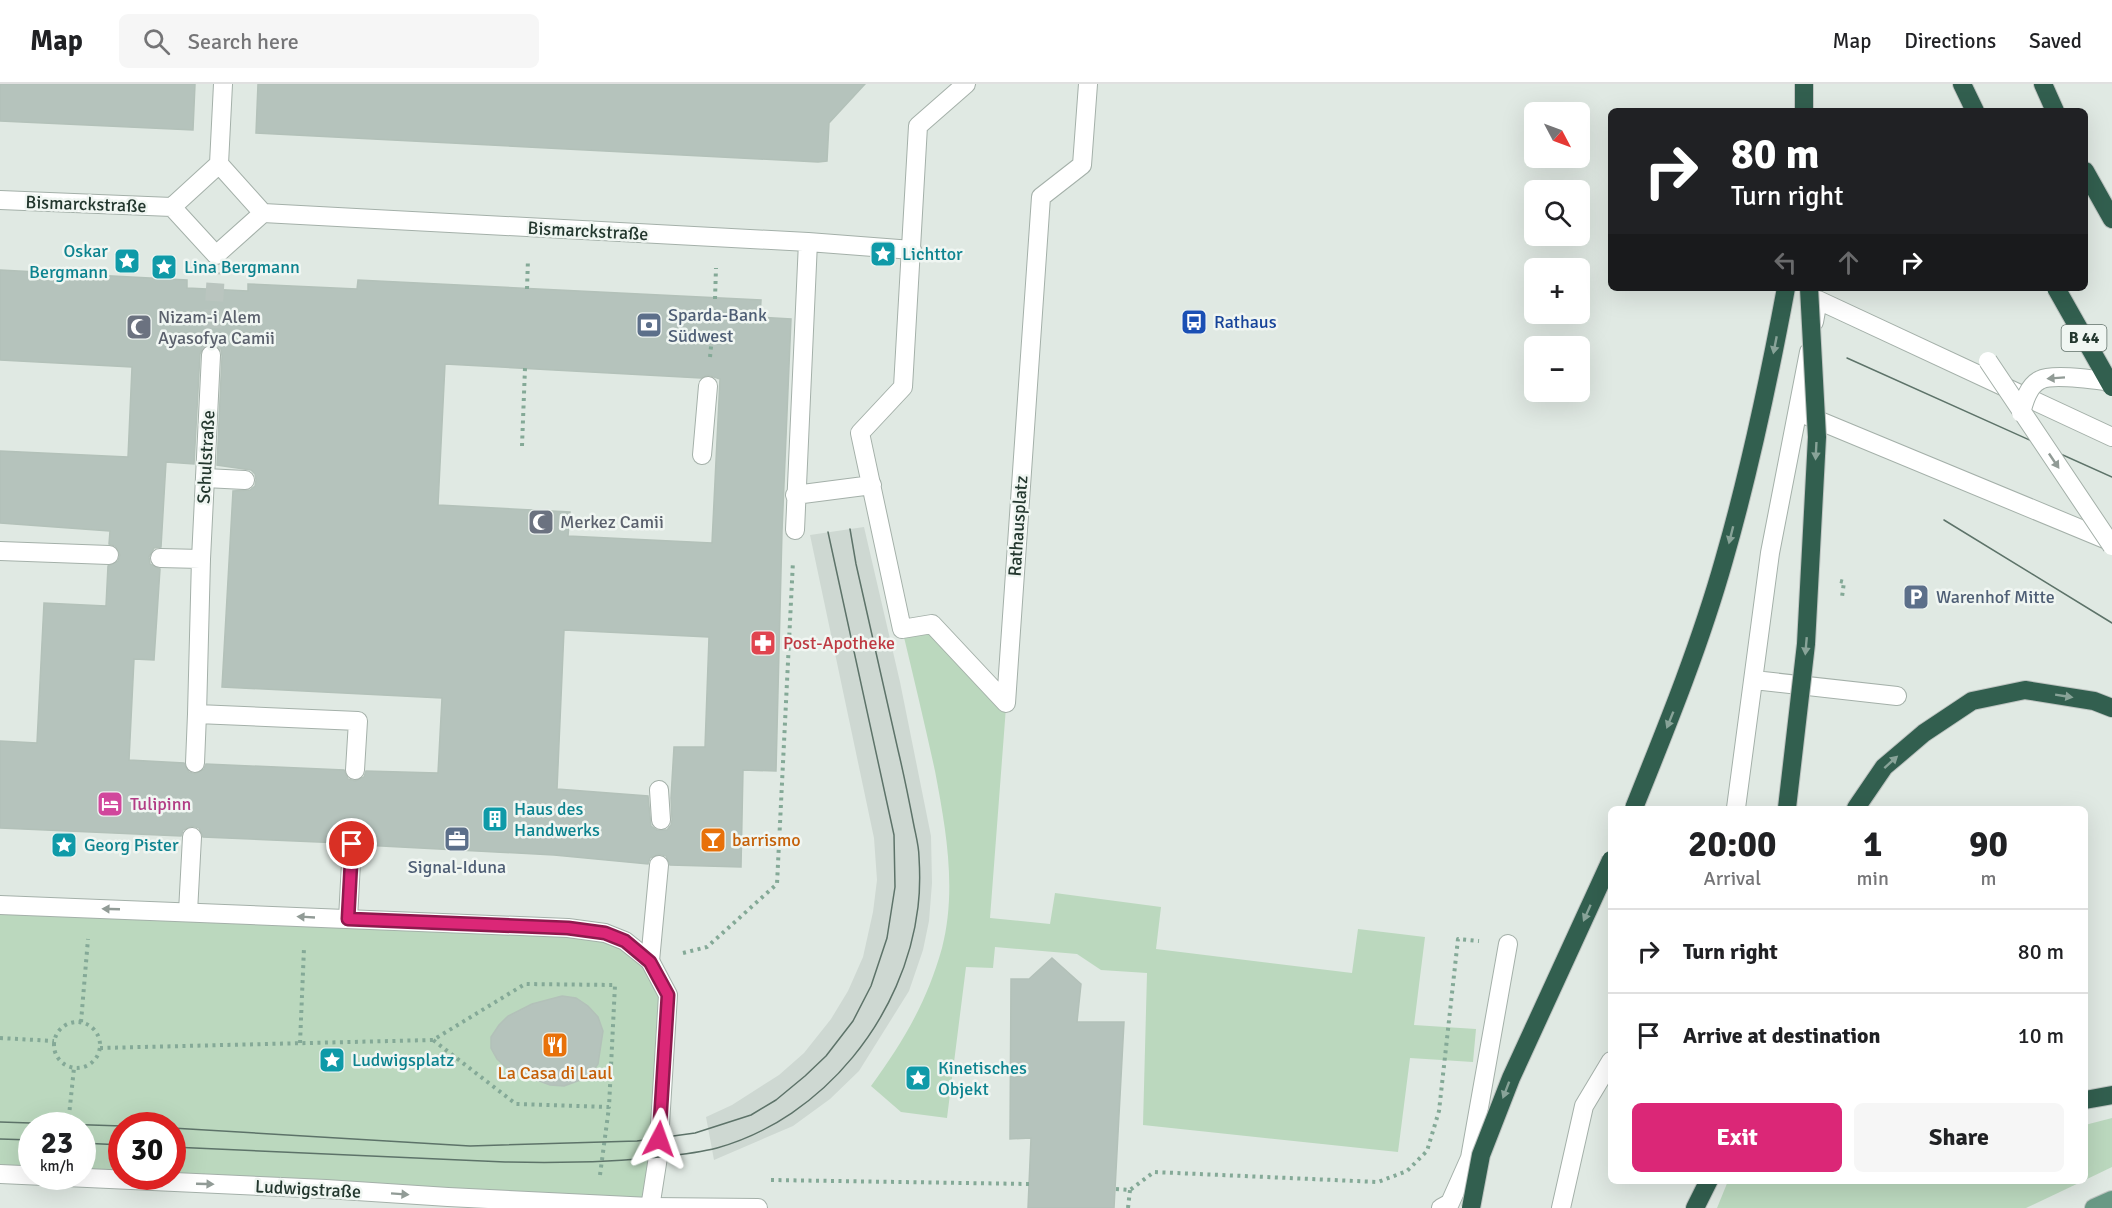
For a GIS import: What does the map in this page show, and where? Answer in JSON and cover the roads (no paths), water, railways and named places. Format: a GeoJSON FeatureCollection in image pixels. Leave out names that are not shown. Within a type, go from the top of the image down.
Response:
{"type":"FeatureCollection","features":[{"type":"Feature","properties":{"kind":"highway"},"geometry":{"type":"LineString","coordinates":[[1804,84],[1804,108]]}},
{"type":"Feature","properties":{"kind":"highway"},"geometry":{"type":"LineString","coordinates":[[1962,84],[1974,108]]}},
{"type":"Feature","properties":{"kind":"highway"},"geometry":{"type":"LineString","coordinates":[[2043,84],[2054,108]]}},
{"type":"Feature","properties":{"kind":"highway"},"geometry":{"type":"LineString","coordinates":[[2088,176],[2112,219]]}},
{"type":"Feature","properties":{"kind":"highway"},"geometry":{"type":"LineString","coordinates":[[1635,806],[1685,681],[1724,560],[1762,414],[1785,291]]}},
{"type":"Feature","properties":{"kind":"highway"},"geometry":{"type":"LineString","coordinates":[[1787,806],[1806,644],[1817,437],[1809,291]]}},
{"type":"Feature","properties":{"kind":"highway","name":"B 44"},"geometry":{"type":"LineString","coordinates":[[2058,291],[2112,387]]}},
{"type":"Feature","properties":{"kind":"highway"},"geometry":{"type":"LineString","coordinates":[[1857,806],[1884,767],[1924,733],[1972,701],[2025,690],[2094,701],[2112,708]]}},
{"type":"Feature","properties":{"kind":"highway"},"geometry":{"type":"LineString","coordinates":[[1471,1208],[1481,1155],[1510,1078],[1608,866]]}},
{"type":"Feature","properties":{"kind":"highway"},"geometry":{"type":"LineString","coordinates":[[2088,1099],[2112,1095]]}},
{"type":"Feature","properties":{"kind":"highway"},"geometry":{"type":"LineString","coordinates":[[1695,1208],[1707,1184]]}},
{"type":"Feature","properties":{"kind":"main road"},"geometry":{"type":"LineString","coordinates":[[2094,1208],[2112,1200]]}},
{"type":"Feature","properties":{"kind":"street"},"geometry":{"type":"LineString","coordinates":[[223,84],[219,164],[263,213]]}},
{"type":"Feature","properties":{"kind":"street","name":"Rathausplatz"},"geometry":{"type":"LineString","coordinates":[[966,84],[918,126],[903,387],[860,433],[902,629],[932,624],[1006,704],[1041,197],[1082,165],[1088,84]]}},
{"type":"Feature","properties":{"kind":"street","name":"Bismarckstraße"},"geometry":{"type":"LineString","coordinates":[[0,200],[172,207],[219,164]]}},
{"type":"Feature","properties":{"kind":"street","name":"Bismarckstraße"},"geometry":{"type":"LineString","coordinates":[[172,207],[216,263],[263,213],[808,242],[912,250]]}},
{"type":"Feature","properties":{"kind":"street"},"geometry":{"type":"LineString","coordinates":[[795,530],[808,242]]}},
{"type":"Feature","properties":{"kind":"street"},"geometry":{"type":"LineString","coordinates":[[1736,806],[1770,553],[1818,300],[2112,437]]}},
{"type":"Feature","properties":{"kind":"street","name":"Schulstraße"},"geometry":{"type":"LineString","coordinates":[[195,763],[201,559],[211,355]]}},
{"type":"Feature","properties":{"kind":"street"},"geometry":{"type":"LineString","coordinates":[[1988,361],[2021,413],[2112,544]]}},
{"type":"Feature","properties":{"kind":"street"},"geometry":{"type":"LineString","coordinates":[[2021,413],[2025,397],[2040,379],[2064,377],[2112,382]]}},
{"type":"Feature","properties":{"kind":"street"},"geometry":{"type":"LineString","coordinates":[[702,455],[708,386]]}},
{"type":"Feature","properties":{"kind":"street"},"geometry":{"type":"LineString","coordinates":[[1798,411],[2112,544]]}},
{"type":"Feature","properties":{"kind":"street"},"geometry":{"type":"LineString","coordinates":[[205,478],[245,480]]}},
{"type":"Feature","properties":{"kind":"street"},"geometry":{"type":"LineString","coordinates":[[795,495],[872,485]]}},
{"type":"Feature","properties":{"kind":"street"},"geometry":{"type":"LineString","coordinates":[[0,551],[109,555]]}},
{"type":"Feature","properties":{"kind":"street"},"geometry":{"type":"LineString","coordinates":[[160,558],[201,559]]}},
{"type":"Feature","properties":{"kind":"street"},"geometry":{"type":"LineString","coordinates":[[1754,680],[1897,696]]}},
{"type":"Feature","properties":{"kind":"street"},"geometry":{"type":"LineString","coordinates":[[197,714],[358,721],[355,770]]}},
{"type":"Feature","properties":{"kind":"street"},"geometry":{"type":"LineString","coordinates":[[659,790],[661,820]]}},
{"type":"Feature","properties":{"kind":"street"},"geometry":{"type":"LineString","coordinates":[[188,912],[192,837]]}},
{"type":"Feature","properties":{"kind":"street"},"geometry":{"type":"LineString","coordinates":[[348,919],[352,844]]}},
{"type":"Feature","properties":{"kind":"street"},"geometry":{"type":"LineString","coordinates":[[650,962],[658,865]]}},
{"type":"Feature","properties":{"kind":"street"},"geometry":{"type":"LineString","coordinates":[[0,905],[568,928],[605,933],[625,941],[650,962],[668,995],[658,1157],[650,1207],[758,1208]]}},
{"type":"Feature","properties":{"kind":"street"},"geometry":{"type":"LineString","coordinates":[[1441,1208],[1450,1203],[1470,1158],[1508,944]]}},
{"type":"Feature","properties":{"kind":"street"},"geometry":{"type":"LineString","coordinates":[[1561,1208],[1584,1106],[1608,1065]]}},
{"type":"Feature","properties":{"kind":"street","name":"Ludwigstraße"},"geometry":{"type":"LineString","coordinates":[[0,1174],[650,1207]]}},
{"type":"Feature","properties":{"kind":"tunnel"},"geometry":{"type":"LineString","coordinates":[[211,355],[216,272]]}},
{"type":"Feature","properties":{"kind":"tram line"},"geometry":{"type":"LineString","coordinates":[[1847,358],[2112,477]]}},
{"type":"Feature","properties":{"kind":"tram line"},"geometry":{"type":"LineString","coordinates":[[1944,520],[2112,623]]}},
{"type":"Feature","properties":{"kind":"tram line"},"geometry":{"type":"LineString","coordinates":[[186,1148],[505,1162],[640,1159],[710,1150],[756,1134],[792,1113],[824,1087],[853,1057],[877,1023],[896,986],[910,947],[918,907],[919,888],[917,842],[850,529]]}},
{"type":"Feature","properties":{"kind":"tram line"},"geometry":{"type":"LineString","coordinates":[[186,1129],[470,1146],[637,1141],[695,1133],[751,1115],[776,1100],[805,1076],[826,1056],[853,1021],[871,986],[887,938],[895,887],[894,835],[828,532]]}},
{"type":"Feature","properties":{"kind":"tram line"},"geometry":{"type":"LineString","coordinates":[[0,1122],[108,1126]]}},
{"type":"Feature","properties":{"kind":"tram line"},"geometry":{"type":"LineString","coordinates":[[0,1139],[18,1140]]}},
{"type":"Feature","properties":{"kind":"tram line"},"geometry":{"type":"LineString","coordinates":[[96,1144],[108,1144]]}},
{"type":"Feature","properties":{"kind":"place","name":"Lichttor"},"geometry":{"type":"Point","coordinates":[883,254]}},
{"type":"Feature","properties":{"kind":"place","name":"Oskar Bergmann"},"geometry":{"type":"Point","coordinates":[127,261]}},
{"type":"Feature","properties":{"kind":"place","name":"Lina Bergmann"},"geometry":{"type":"Point","coordinates":[164,267]}},
{"type":"Feature","properties":{"kind":"place","name":"Rathaus"},"geometry":{"type":"Point","coordinates":[1194,322]}},
{"type":"Feature","properties":{"kind":"place","name":"Sparda-Bank Südwest"},"geometry":{"type":"Point","coordinates":[649,325]}},
{"type":"Feature","properties":{"kind":"place","name":"Nizam-i Alem Ayasofya Camii"},"geometry":{"type":"Point","coordinates":[139,327]}},
{"type":"Feature","properties":{"kind":"place","name":"Merkez Camii"},"geometry":{"type":"Point","coordinates":[541,522]}},
{"type":"Feature","properties":{"kind":"place","name":"Warenhof Mitte"},"geometry":{"type":"Point","coordinates":[1916,597]}},
{"type":"Feature","properties":{"kind":"place","name":"Post-Apotheke"},"geometry":{"type":"Point","coordinates":[763,643]}},
{"type":"Feature","properties":{"kind":"place","name":"Tulipinn"},"geometry":{"type":"Point","coordinates":[110,804]}},
{"type":"Feature","properties":{"kind":"place","name":"Haus des Handwerks"},"geometry":{"type":"Point","coordinates":[495,819]}},
{"type":"Feature","properties":{"kind":"place","name":"Signal-Iduna"},"geometry":{"type":"Point","coordinates":[457,839]}},
{"type":"Feature","properties":{"kind":"place","name":"barrismo"},"geometry":{"type":"Point","coordinates":[713,840]}},
{"type":"Feature","properties":{"kind":"place","name":"Georg Pister"},"geometry":{"type":"Point","coordinates":[64,845]}},
{"type":"Feature","properties":{"kind":"place","name":"La Casa di Laul"},"geometry":{"type":"Point","coordinates":[555,1045]}},
{"type":"Feature","properties":{"kind":"place","name":"Ludwigsplatz"},"geometry":{"type":"Point","coordinates":[332,1060]}},
{"type":"Feature","properties":{"kind":"place","name":"Kinetisches Objekt"},"geometry":{"type":"Point","coordinates":[918,1078]}}]}
